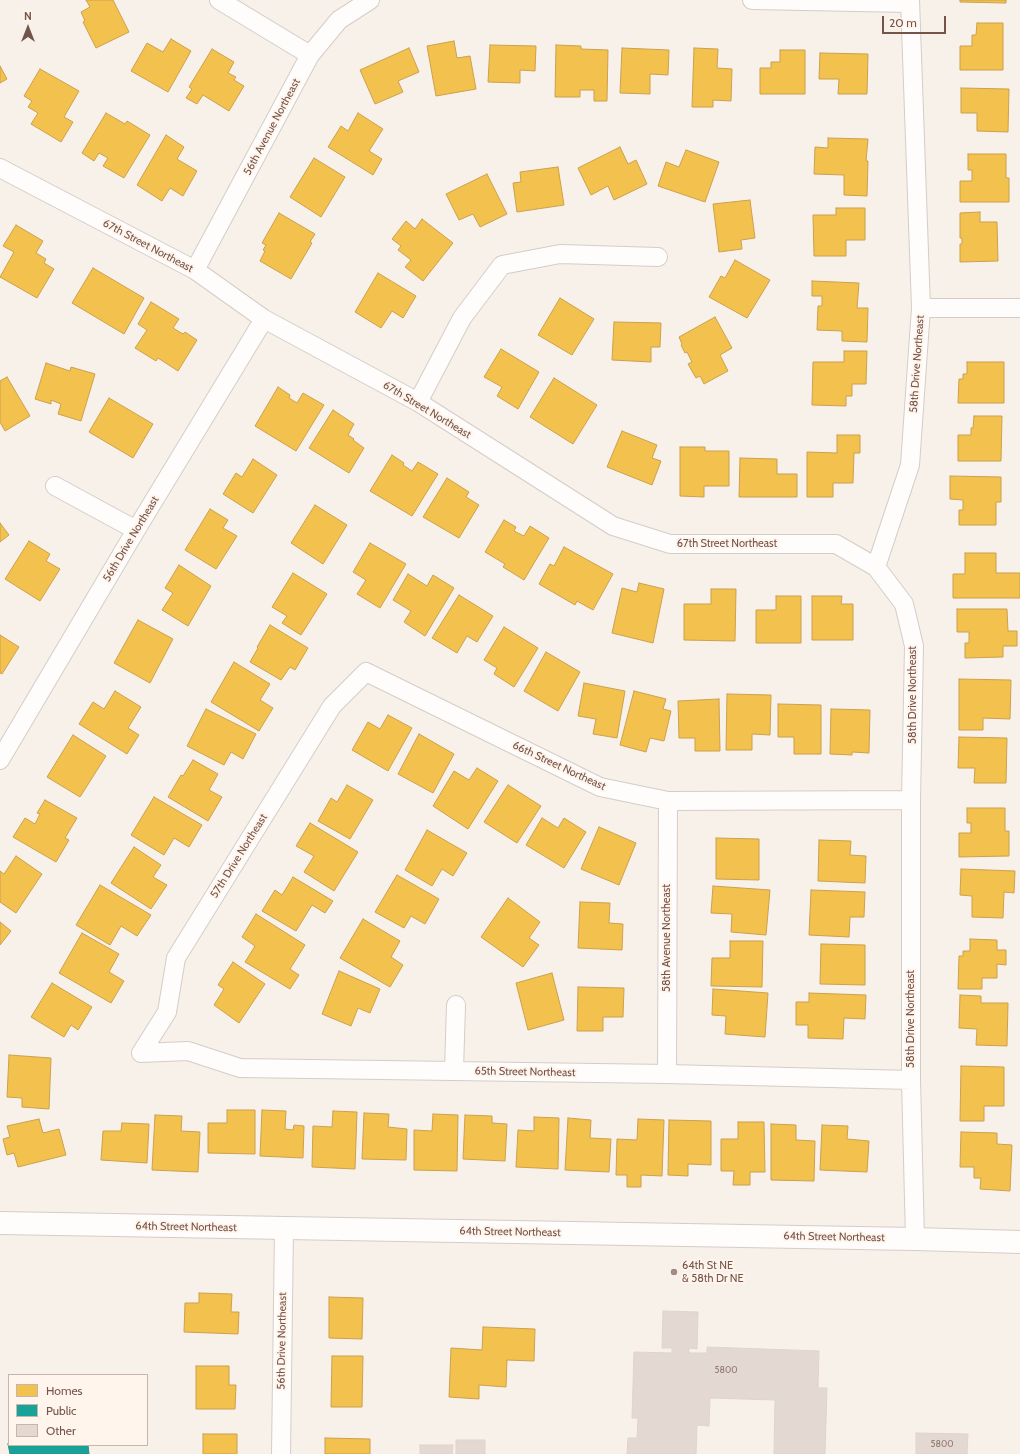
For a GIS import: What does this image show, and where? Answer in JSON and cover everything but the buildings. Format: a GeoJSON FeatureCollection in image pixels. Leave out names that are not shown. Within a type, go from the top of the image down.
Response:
{"type":"FeatureCollection","features":[{"type":"Feature","properties":{"kind":"main road","name":"64th Street Northeast"},"geometry":{"type":"LineString","coordinates":[[0,1223],[1020,1242]]}},
{"type":"Feature","properties":{"kind":"street"},"geometry":{"type":"LineString","coordinates":[[219,0],[310,55]]}},
{"type":"Feature","properties":{"kind":"street","name":"56th Avenue Northeast"},"geometry":{"type":"LineString","coordinates":[[195,270],[310,55],[339,20],[370,0]]}},
{"type":"Feature","properties":{"kind":"street"},"geometry":{"type":"LineString","coordinates":[[752,0],[910,2]]}},
{"type":"Feature","properties":{"kind":"street","name":"58th Drive Northeast"},"geometry":{"type":"LineString","coordinates":[[910,2],[921,308],[910,465],[876,567],[904,604],[914,646],[911,800],[911,1080],[915,1239]]}},
{"type":"Feature","properties":{"kind":"street","name":"67th Street Northeast"},"geometry":{"type":"LineString","coordinates":[[0,168],[195,270],[264,319],[418,402],[613,526],[670,544],[836,544],[876,567]]}},
{"type":"Feature","properties":{"kind":"street"},"geometry":{"type":"LineString","coordinates":[[418,402],[462,318],[502,265],[560,254],[658,257]]}},
{"type":"Feature","properties":{"kind":"street"},"geometry":{"type":"LineString","coordinates":[[921,308],[1020,308]]}},
{"type":"Feature","properties":{"kind":"street","name":"56th Drive Northeast"},"geometry":{"type":"LineString","coordinates":[[0,760],[136,530],[264,319]]}},
{"type":"Feature","properties":{"kind":"street"},"geometry":{"type":"LineString","coordinates":[[55,486],[136,530]]}},
{"type":"Feature","properties":{"kind":"street","name":"66th Street Northeast"},"geometry":{"type":"LineString","coordinates":[[366,672],[600,787],[668,801],[911,800]]}},
{"type":"Feature","properties":{"kind":"street","name":"57th Drive Northeast"},"geometry":{"type":"LineString","coordinates":[[141,1053],[167,1012],[176,958],[332,706],[366,672]]}},
{"type":"Feature","properties":{"kind":"street","name":"58th Avenue Northeast"},"geometry":{"type":"LineString","coordinates":[[667,1074],[668,801]]}},
{"type":"Feature","properties":{"kind":"street"},"geometry":{"type":"LineString","coordinates":[[454,1071],[456,1005]]}},
{"type":"Feature","properties":{"kind":"street","name":"65th Street Northeast"},"geometry":{"type":"LineString","coordinates":[[141,1053],[188,1050],[240,1068],[667,1074],[911,1080]]}},
{"type":"Feature","properties":{"kind":"street","name":"56th Drive Northeast"},"geometry":{"type":"LineString","coordinates":[[281,1454],[284,1229]]}},
{"type":"Feature","properties":{"kind":"place","name":"64th St NE & 58th Dr NE"},"geometry":{"type":"Point","coordinates":[674,1272]}}]}
